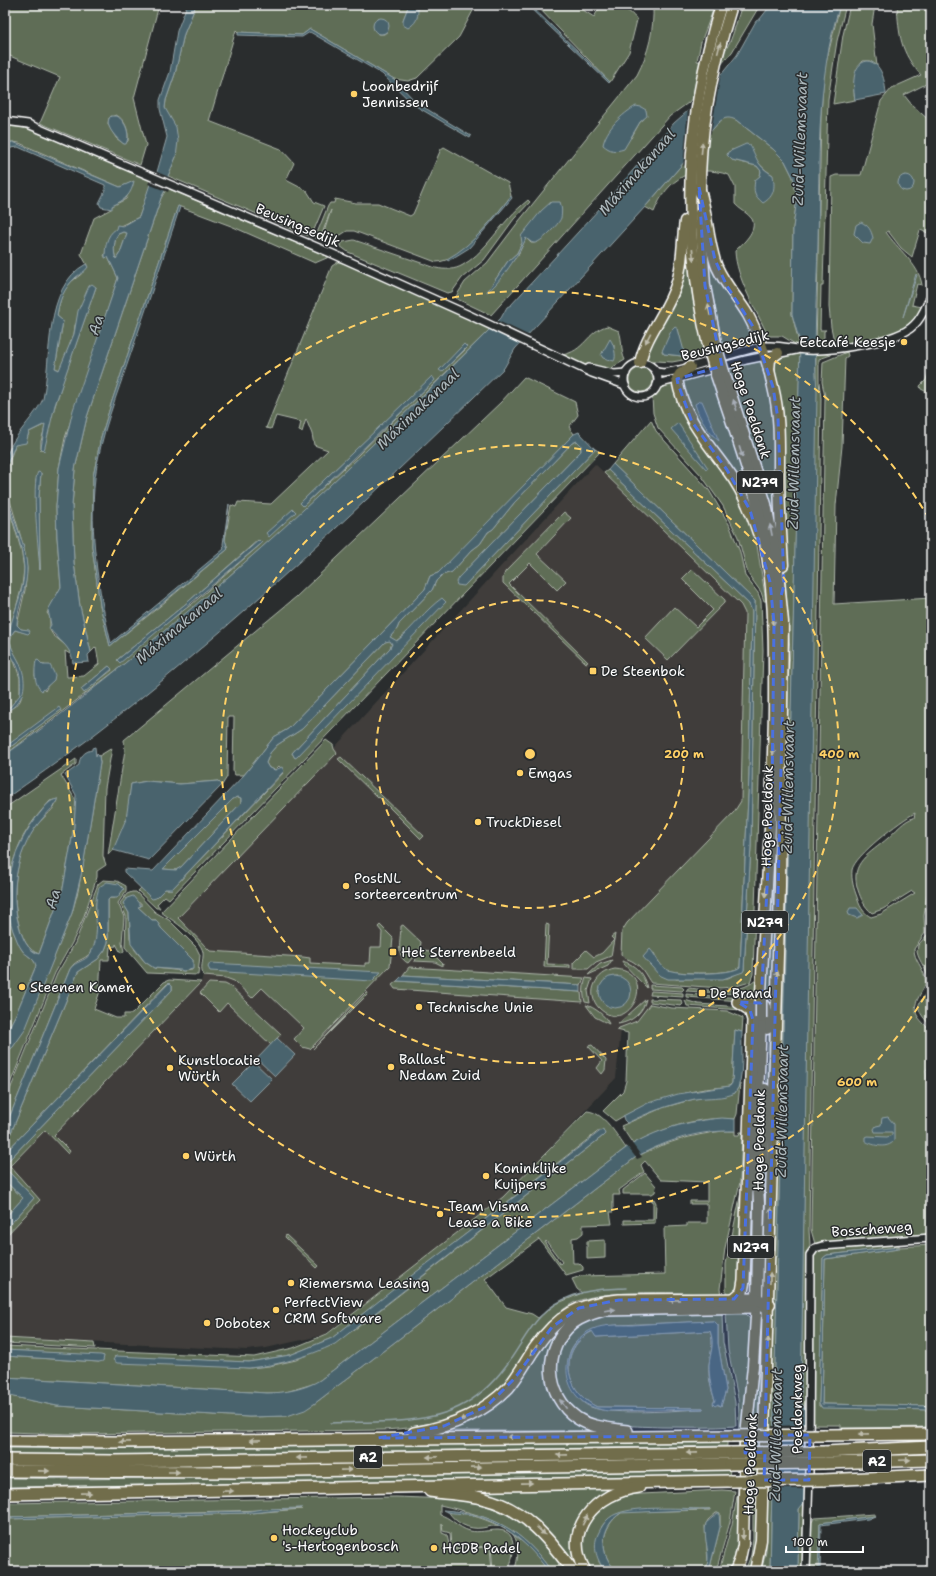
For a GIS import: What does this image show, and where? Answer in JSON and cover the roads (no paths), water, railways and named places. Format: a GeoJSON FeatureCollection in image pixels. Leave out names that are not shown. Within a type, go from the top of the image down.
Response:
{"type":"FeatureCollection","features":[{"type":"Feature","properties":{"kind":"highway","name":"Hoge Poeldonk"},"geometry":{"type":"LineString","coordinates":[[721,5],[708,48],[699,90],[692,142],[689,202],[697,287],[713,349],[753,488],[762,529],[770,582],[774,642],[773,737],[761,993],[756,1153],[759,1203],[757,1303],[753,1366],[745,1445],[743,1545],[740,1559],[735,1571]]}},
{"type":"Feature","properties":{"kind":"highway","name":"Hoge Poeldonk"},"geometry":{"type":"LineString","coordinates":[[713,349],[701,254],[700,187],[705,120],[714,73],[732,5]]}},
{"type":"Feature","properties":{"kind":"highway","name":"N279"},"geometry":{"type":"LineString","coordinates":[[700,187],[708,236],[717,266],[727,286],[748,316],[762,351],[776,403],[779,425],[779,489],[784,585],[781,596]]}},
{"type":"Feature","properties":{"kind":"highway","name":"N279"},"geometry":{"type":"LineString","coordinates":[[640,363],[645,345],[671,297],[677,282],[689,202]]}},
{"type":"Feature","properties":{"kind":"highway"},"geometry":{"type":"LineString","coordinates":[[769,373],[769,361],[778,353]]}},
{"type":"Feature","properties":{"kind":"highway"},"geometry":{"type":"LineString","coordinates":[[677,379],[680,374],[690,368]]}},
{"type":"Feature","properties":{"kind":"highway","name":"Hoge Poeldonk"},"geometry":{"type":"LineString","coordinates":[[720,374],[761,486],[772,534],[781,596],[783,622],[783,686],[769,1304],[761,1540],[755,1571]]}},
{"type":"Feature","properties":{"kind":"highway","name":"N279"},"geometry":{"type":"LineString","coordinates":[[677,379],[692,422],[705,443],[727,470],[750,510],[770,582]]}},
{"type":"Feature","properties":{"kind":"highway","name":"N279"},"geometry":{"type":"LineString","coordinates":[[738,999],[762,1004],[767,1011],[764,1152],[759,1203]]}},
{"type":"Feature","properties":{"kind":"highway","name":"N279"},"geometry":{"type":"LineString","coordinates":[[738,999],[748,1008],[753,1020],[744,1280],[739,1299]]}},
{"type":"Feature","properties":{"kind":"highway"},"geometry":{"type":"LineString","coordinates":[[738,999],[768,999],[776,1015]]}},
{"type":"Feature","properties":{"kind":"highway","name":"N279"},"geometry":{"type":"LineString","coordinates":[[739,1299],[749,1292],[751,1285],[752,1192],[756,1153]]}},
{"type":"Feature","properties":{"kind":"highway","name":"A2"},"geometry":{"type":"LineString","coordinates":[[378,1438],[444,1426],[461,1421],[487,1406],[508,1388],[552,1327],[563,1317],[579,1308],[600,1302],[618,1300],[739,1299],[757,1303]]}},
{"type":"Feature","properties":{"kind":"highway","name":"A2"},"geometry":{"type":"LineString","coordinates":[[664,1437],[594,1426],[572,1414],[561,1402],[556,1393],[551,1375],[553,1355],[561,1337],[568,1328],[582,1318],[604,1310],[757,1303],[769,1304]]}},
{"type":"Feature","properties":{"kind":"highway","name":"A2"},"geometry":{"type":"LineString","coordinates":[[5,1441],[114,1442],[378,1438],[931,1434]]}},
{"type":"Feature","properties":{"kind":"highway","name":"A2"},"geometry":{"type":"LineString","coordinates":[[824,1457],[931,1447]]}},
{"type":"Feature","properties":{"kind":"highway","name":"A2"},"geometry":{"type":"LineString","coordinates":[[5,1460],[114,1461],[824,1457],[931,1460]]}},
{"type":"Feature","properties":{"kind":"highway","name":"A2"},"geometry":{"type":"LineString","coordinates":[[5,1471],[237,1472],[730,1458]]}},
{"type":"Feature","properties":{"kind":"highway","name":"A2"},"geometry":{"type":"LineString","coordinates":[[5,1494],[404,1488],[477,1484],[823,1480],[931,1475]]}},
{"type":"Feature","properties":{"kind":"highway","name":"A2"},"geometry":{"type":"LineString","coordinates":[[585,1571],[578,1549],[580,1533],[585,1518],[599,1502],[609,1495],[627,1489],[689,1481]]}},
{"type":"Feature","properties":{"kind":"highway","name":"A2"},"geometry":{"type":"LineString","coordinates":[[404,1488],[484,1499],[506,1507],[531,1523],[546,1537],[572,1571]]}},
{"type":"Feature","properties":{"kind":"street","name":"Beusingsedijk"},"geometry":{"type":"LineString","coordinates":[[5,121],[28,124],[333,254],[469,315],[592,373],[625,385]]}},
{"type":"Feature","properties":{"kind":"street"},"geometry":{"type":"LineString","coordinates":[[798,349],[816,350],[848,347],[888,338],[903,332],[918,321],[931,296]]}},
{"type":"Feature","properties":{"kind":"street","name":"Beusingsedijk"},"geometry":{"type":"LineString","coordinates":[[658,386],[778,346],[798,349]]}},
{"type":"Feature","properties":{"kind":"street","name":"Beusingsedijk"},"geometry":{"type":"LineString","coordinates":[[656,372],[669,372],[690,368],[762,351],[778,353],[798,349]]}},
{"type":"Feature","properties":{"kind":"street"},"geometry":{"type":"LineString","coordinates":[[640,363],[650,365],[656,372],[658,386],[651,394],[642,397],[631,393],[625,385],[626,373],[632,366],[640,363]]}},
{"type":"Feature","properties":{"kind":"street","name":"Beusingsedijk"},"geometry":{"type":"LineString","coordinates":[[577,366],[614,374],[626,373]]}},
{"type":"Feature","properties":{"kind":"street","name":"Bosscheweg"},"geometry":{"type":"LineString","coordinates":[[815,1248],[822,1246],[931,1238]]}},
{"type":"Feature","properties":{"kind":"street","name":"Poeldonkweg"},"geometry":{"type":"LineString","coordinates":[[806,1571],[809,1474],[810,1259],[815,1248]]}},
{"type":"Feature","properties":{"kind":"water"},"geometry":{"type":"Polygon","coordinates":[[[187,5],[196,5],[184,34],[175,74],[166,100],[165,108],[176,127],[178,141],[176,157],[168,176],[170,181],[161,198],[87,417],[75,469],[72,506],[74,563],[80,606],[91,652],[88,655],[89,662],[73,663],[70,652],[49,628],[51,625],[48,610],[61,587],[56,507],[59,468],[73,410],[118,278],[108,257],[105,258],[108,238],[116,229],[117,225],[123,226],[139,217],[150,184],[157,172],[167,137],[160,109],[160,100],[170,72],[177,31],[187,5]],[[123,232],[118,234],[114,250],[116,259],[120,253],[127,233],[123,232]]]}},
{"type":"Feature","properties":{"kind":"water"},"geometry":{"type":"Polygon","coordinates":[[[413,5],[418,9],[418,15],[415,22],[408,28],[403,25],[403,20],[408,7],[413,5]]]}},
{"type":"Feature","properties":{"kind":"water"},"geometry":{"type":"Polygon","coordinates":[[[527,5],[530,5],[610,82],[609,83],[527,5]]]}},
{"type":"Feature","properties":{"kind":"water"},"geometry":{"type":"Polygon","coordinates":[[[771,5],[840,5],[826,63],[820,123],[819,153],[815,336],[817,391],[801,1403],[804,1406],[805,1415],[804,1503],[799,1509],[798,1571],[770,1571],[800,343],[792,314],[793,228],[797,198],[793,177],[785,161],[773,149],[736,120],[727,118],[719,122],[645,207],[515,349],[504,368],[403,465],[248,608],[195,653],[86,741],[5,799],[5,755],[77,702],[193,607],[284,527],[416,403],[501,318],[507,307],[511,305],[601,207],[674,123],[690,109],[716,81],[737,55],[756,21],[760,19],[771,5]]]}},
{"type":"Feature","properties":{"kind":"water"},"geometry":{"type":"Polygon","coordinates":[[[381,18],[387,20],[389,26],[387,32],[381,34],[375,32],[373,26],[375,20],[381,18]]]}},
{"type":"Feature","properties":{"kind":"water"},"geometry":{"type":"Polygon","coordinates":[[[310,29],[394,79],[417,103],[471,136],[470,138],[414,105],[382,74],[310,32],[302,37],[238,35],[238,32],[302,35],[310,29]]]}},
{"type":"Feature","properties":{"kind":"water"},"geometry":{"type":"Polygon","coordinates":[[[867,61],[876,65],[882,73],[886,94],[855,100],[854,77],[858,67],[867,61]]]}},
{"type":"Feature","properties":{"kind":"water"},"geometry":{"type":"Polygon","coordinates":[[[636,106],[646,110],[647,116],[640,122],[624,149],[610,150],[603,145],[607,133],[615,122],[636,106]]]}},
{"type":"Feature","properties":{"kind":"water"},"geometry":{"type":"Polygon","coordinates":[[[111,116],[117,116],[125,124],[128,136],[126,144],[118,139],[109,127],[108,123],[111,116]]]}},
{"type":"Feature","properties":{"kind":"water"},"geometry":{"type":"Polygon","coordinates":[[[13,142],[120,187],[134,181],[131,190],[124,199],[112,206],[112,209],[101,207],[99,203],[105,191],[105,185],[18,147],[5,149],[5,143],[13,142]]]}},
{"type":"Feature","properties":{"kind":"water"},"geometry":{"type":"Polygon","coordinates":[[[746,144],[750,145],[761,166],[773,175],[774,183],[772,194],[763,203],[758,198],[754,190],[755,180],[760,176],[761,171],[757,166],[732,160],[727,155],[728,152],[746,144]]]}},
{"type":"Feature","properties":{"kind":"water"},"geometry":{"type":"Polygon","coordinates":[[[903,175],[909,175],[914,180],[912,189],[909,191],[903,191],[898,186],[898,180],[903,175]]]}},
{"type":"Feature","properties":{"kind":"water"},"geometry":{"type":"Polygon","coordinates":[[[511,196],[512,198],[469,248],[448,261],[447,259],[466,246],[482,231],[511,196]]]}},
{"type":"Feature","properties":{"kind":"water"},"geometry":{"type":"Polygon","coordinates":[[[551,202],[560,202],[562,212],[560,221],[549,233],[537,242],[534,243],[526,238],[524,244],[509,268],[497,283],[487,292],[508,261],[517,253],[522,243],[521,236],[541,211],[551,202]]]}},
{"type":"Feature","properties":{"kind":"water"},"geometry":{"type":"Polygon","coordinates":[[[178,206],[180,207],[110,416],[97,462],[93,499],[94,540],[102,602],[111,643],[224,549],[223,544],[229,504],[225,540],[228,549],[110,646],[100,605],[92,546],[93,477],[101,437],[112,401],[178,206]]]}},
{"type":"Feature","properties":{"kind":"water"},"geometry":{"type":"Polygon","coordinates":[[[861,222],[869,228],[873,238],[870,244],[863,243],[854,234],[856,225],[861,222]]]}},
{"type":"Feature","properties":{"kind":"water"},"geometry":{"type":"Polygon","coordinates":[[[86,264],[88,267],[68,285],[59,305],[57,316],[63,321],[55,368],[59,370],[74,334],[78,311],[89,286],[92,284],[96,287],[55,405],[44,451],[41,448],[45,424],[29,432],[26,443],[15,445],[5,474],[8,497],[23,544],[27,567],[26,582],[17,618],[17,625],[21,629],[29,630],[30,632],[28,634],[15,630],[10,639],[10,643],[20,664],[24,678],[24,685],[21,698],[12,708],[5,712],[5,709],[10,707],[20,695],[19,671],[10,653],[8,643],[11,624],[20,597],[24,578],[24,568],[19,542],[8,504],[4,478],[5,464],[7,454],[11,446],[43,399],[52,325],[56,306],[62,289],[72,275],[86,264]]]}},
{"type":"Feature","properties":{"kind":"water"},"geometry":{"type":"Polygon","coordinates":[[[916,274],[917,275],[903,317],[916,274]]]}},
{"type":"Feature","properties":{"kind":"water"},"geometry":{"type":"Polygon","coordinates":[[[675,327],[678,329],[684,351],[684,355],[682,356],[664,354],[662,351],[671,331],[675,327]]]}},
{"type":"Feature","properties":{"kind":"water"},"geometry":{"type":"Polygon","coordinates":[[[610,339],[615,350],[614,361],[603,358],[601,355],[610,339]]]}},
{"type":"Feature","properties":{"kind":"water"},"geometry":{"type":"Polygon","coordinates":[[[464,344],[467,347],[442,372],[439,370],[464,344]]]}},
{"type":"Feature","properties":{"kind":"water"},"geometry":{"type":"Polygon","coordinates":[[[432,376],[435,380],[303,506],[300,503],[432,376]]]}},
{"type":"Feature","properties":{"kind":"water"},"geometry":{"type":"Polygon","coordinates":[[[702,401],[719,441],[701,419],[695,404],[702,401]]]}},
{"type":"Feature","properties":{"kind":"water"},"geometry":{"type":"Polygon","coordinates":[[[678,423],[708,468],[706,469],[671,429],[678,423]]]}},
{"type":"Feature","properties":{"kind":"water"},"geometry":{"type":"Polygon","coordinates":[[[579,432],[595,449],[464,586],[457,585],[456,582],[458,578],[581,451],[581,445],[577,441],[572,443],[514,503],[493,529],[488,532],[480,544],[472,550],[452,572],[442,575],[436,581],[432,590],[399,624],[397,629],[390,637],[397,641],[442,598],[446,602],[297,757],[295,758],[292,753],[390,648],[392,644],[390,641],[385,642],[302,729],[277,745],[270,753],[266,763],[269,768],[275,770],[282,767],[284,771],[172,889],[165,889],[156,898],[152,899],[124,872],[124,869],[153,871],[244,775],[274,737],[288,729],[425,589],[430,576],[438,573],[574,434],[579,432]],[[238,797],[233,799],[163,869],[176,870],[181,867],[241,803],[241,798],[238,797]]]}},
{"type":"Feature","properties":{"kind":"water"},"geometry":{"type":"Polygon","coordinates":[[[613,464],[755,601],[751,846],[744,970],[743,972],[723,979],[668,979],[659,975],[643,957],[650,949],[663,967],[671,971],[680,972],[716,973],[735,970],[740,967],[749,776],[752,611],[749,604],[608,470],[613,464]]]}},
{"type":"Feature","properties":{"kind":"water"},"geometry":{"type":"Polygon","coordinates":[[[38,472],[41,473],[39,496],[40,570],[35,503],[36,478],[38,472]]]}},
{"type":"Feature","properties":{"kind":"water"},"geometry":{"type":"Polygon","coordinates":[[[293,509],[296,512],[269,537],[266,533],[293,509]]]}},
{"type":"Feature","properties":{"kind":"water"},"geometry":{"type":"Polygon","coordinates":[[[259,540],[262,543],[120,663],[117,660],[189,601],[259,540]]]}},
{"type":"Feature","properties":{"kind":"water"},"geometry":{"type":"Polygon","coordinates":[[[38,660],[43,665],[50,665],[55,675],[54,680],[42,691],[39,689],[35,678],[35,665],[36,661],[38,660]]]}},
{"type":"Feature","properties":{"kind":"water"},"geometry":{"type":"Polygon","coordinates":[[[109,666],[112,669],[84,693],[81,689],[109,666]]]}},
{"type":"Feature","properties":{"kind":"water"},"geometry":{"type":"Polygon","coordinates":[[[59,707],[61,710],[5,751],[5,747],[59,707]]]}},
{"type":"Feature","properties":{"kind":"water"},"geometry":{"type":"Polygon","coordinates":[[[95,747],[96,757],[97,754],[99,756],[100,763],[83,867],[72,913],[25,1030],[13,1047],[5,1053],[5,1035],[16,1014],[36,966],[34,961],[24,952],[18,943],[9,916],[9,884],[16,853],[31,825],[40,813],[48,804],[58,799],[58,801],[30,835],[20,861],[15,888],[17,916],[24,941],[32,950],[39,954],[63,888],[74,827],[76,795],[65,775],[79,765],[80,759],[83,755],[95,747]]]}},
{"type":"Feature","properties":{"kind":"water"},"geometry":{"type":"Polygon","coordinates":[[[147,781],[180,784],[218,781],[222,785],[149,860],[113,850],[126,819],[131,784],[147,781]]]}},
{"type":"Feature","properties":{"kind":"water"},"geometry":{"type":"Polygon","coordinates":[[[107,882],[119,884],[124,889],[117,898],[110,898],[108,900],[108,942],[105,950],[98,959],[78,972],[5,1147],[5,1128],[70,969],[75,964],[88,957],[93,948],[96,936],[96,900],[99,887],[107,882]]]}},
{"type":"Feature","properties":{"kind":"water"},"geometry":{"type":"Polygon","coordinates":[[[133,896],[141,906],[138,907],[152,920],[156,920],[161,928],[193,960],[193,969],[183,971],[154,968],[145,962],[131,944],[129,913],[123,903],[127,898],[133,896]]]}},
{"type":"Feature","properties":{"kind":"water"},"geometry":{"type":"Polygon","coordinates":[[[850,908],[857,908],[863,915],[857,918],[849,915],[848,912],[850,908]]]}},
{"type":"Feature","properties":{"kind":"water"},"geometry":{"type":"Polygon","coordinates":[[[210,963],[381,972],[372,981],[210,971],[208,967],[210,963]]]}},
{"type":"Feature","properties":{"kind":"water"},"geometry":{"type":"Polygon","coordinates":[[[403,975],[581,985],[581,992],[397,981],[403,975]]]}},
{"type":"Feature","properties":{"kind":"water"},"geometry":{"type":"Polygon","coordinates":[[[612,976],[618,976],[628,983],[631,992],[630,998],[624,1005],[618,1008],[612,1008],[602,1001],[599,995],[599,989],[606,979],[612,976]]]}},
{"type":"Feature","properties":{"kind":"water"},"geometry":{"type":"Polygon","coordinates":[[[169,983],[172,986],[172,990],[6,1163],[6,1169],[34,1198],[5,1230],[5,1218],[23,1198],[5,1181],[5,1153],[169,983]]]}},
{"type":"Feature","properties":{"kind":"water"},"geometry":{"type":"Polygon","coordinates":[[[735,1030],[742,1032],[742,1064],[740,1080],[735,1093],[715,1098],[695,1099],[677,1103],[627,1123],[624,1120],[623,1116],[648,1103],[678,1094],[730,1086],[732,1083],[735,1030]]]}},
{"type":"Feature","properties":{"kind":"water"},"geometry":{"type":"Polygon","coordinates":[[[277,1038],[295,1055],[275,1076],[257,1059],[277,1038]]]}},
{"type":"Feature","properties":{"kind":"water"},"geometry":{"type":"Polygon","coordinates":[[[254,1062],[272,1079],[250,1101],[232,1084],[254,1062]]]}},
{"type":"Feature","properties":{"kind":"water"},"geometry":{"type":"Polygon","coordinates":[[[888,1117],[894,1124],[894,1141],[891,1144],[880,1146],[865,1141],[865,1137],[867,1136],[887,1137],[892,1135],[892,1132],[875,1132],[874,1129],[876,1126],[881,1125],[882,1118],[888,1117]]]}},
{"type":"Feature","properties":{"kind":"water"},"geometry":{"type":"Polygon","coordinates":[[[722,1118],[735,1119],[735,1131],[709,1132],[684,1137],[659,1146],[636,1157],[305,1410],[287,1416],[249,1417],[57,1406],[5,1395],[5,1377],[267,1393],[288,1391],[308,1386],[320,1380],[626,1148],[637,1141],[672,1127],[697,1121],[722,1118]]]}},
{"type":"Feature","properties":{"kind":"water"},"geometry":{"type":"Polygon","coordinates":[[[603,1129],[605,1134],[603,1136],[335,1344],[293,1360],[249,1368],[117,1363],[113,1360],[116,1356],[249,1362],[290,1355],[332,1338],[603,1129]]]}},
{"type":"Feature","properties":{"kind":"water"},"geometry":{"type":"Polygon","coordinates":[[[899,1247],[899,1249],[825,1259],[822,1404],[931,1406],[931,1410],[822,1408],[819,1403],[823,1258],[827,1255],[899,1247]]]}},
{"type":"Feature","properties":{"kind":"water"},"geometry":{"type":"Polygon","coordinates":[[[714,1321],[718,1325],[718,1343],[726,1390],[721,1406],[718,1404],[715,1406],[713,1404],[715,1400],[711,1387],[709,1369],[712,1344],[710,1331],[596,1337],[592,1331],[581,1339],[573,1348],[569,1370],[577,1391],[586,1400],[597,1407],[703,1409],[601,1410],[589,1405],[579,1398],[575,1394],[569,1382],[567,1366],[571,1351],[575,1344],[580,1338],[593,1329],[612,1325],[714,1321]]]}},
{"type":"Feature","properties":{"kind":"water"},"geometry":{"type":"Polygon","coordinates":[[[5,1350],[104,1356],[103,1361],[99,1362],[5,1356],[5,1350]]]}},
{"type":"Feature","properties":{"kind":"water"},"geometry":{"type":"Polygon","coordinates":[[[302,1508],[250,1513],[5,1519],[5,1517],[250,1511],[262,1509],[302,1508]]]}},
{"type":"Feature","properties":{"kind":"water"},"geometry":{"type":"Polygon","coordinates":[[[648,1508],[710,1509],[621,1513],[609,1525],[605,1533],[604,1541],[604,1549],[607,1557],[617,1571],[605,1571],[596,1553],[595,1544],[598,1534],[607,1520],[616,1514],[625,1511],[648,1508]]]}},
{"type":"Feature","properties":{"kind":"water"},"geometry":{"type":"Polygon","coordinates":[[[443,1510],[477,1515],[505,1526],[529,1545],[551,1571],[548,1571],[533,1552],[506,1529],[495,1523],[472,1515],[443,1510]]]}},
{"type":"Feature","properties":{"kind":"water"},"geometry":{"type":"Polygon","coordinates":[[[719,1512],[720,1527],[709,1571],[705,1571],[708,1559],[705,1535],[706,1523],[719,1512]]]}},
{"type":"Feature","properties":{"kind":"water"},"geometry":{"type":"Polygon","coordinates":[[[875,1516],[868,1519],[821,1525],[820,1571],[818,1571],[820,1523],[875,1516]]]}},
{"type":"Feature","properties":{"kind":"waterway"},"geometry":{"type":"LineString","coordinates":[[331,1423],[380,1422],[414,1419],[430,1417],[459,1407],[478,1395],[495,1379],[513,1356],[532,1326],[549,1309],[559,1302],[585,1292],[626,1288]]}},
{"type":"Feature","properties":{"kind":"place","name":"Loonbedrijf Jennissen"},"geometry":{"type":"Point","coordinates":[354,94]}},
{"type":"Feature","properties":{"kind":"place","name":"Eetcafé Keesje"},"geometry":{"type":"Point","coordinates":[904,342]}},
{"type":"Feature","properties":{"kind":"place","name":"De Steenbok"},"geometry":{"type":"Point","coordinates":[593,671]}},
{"type":"Feature","properties":{"kind":"place","name":"Emgas"},"geometry":{"type":"Point","coordinates":[520,773]}},
{"type":"Feature","properties":{"kind":"place","name":"TruckDiesel"},"geometry":{"type":"Point","coordinates":[478,822]}},
{"type":"Feature","properties":{"kind":"place","name":"PostNL sorteercentrum"},"geometry":{"type":"Point","coordinates":[346,886]}},
{"type":"Feature","properties":{"kind":"place","name":"Het Sterrenbeeld"},"geometry":{"type":"Point","coordinates":[393,952]}},
{"type":"Feature","properties":{"kind":"place","name":"Steenen Kamer"},"geometry":{"type":"Point","coordinates":[22,987]}},
{"type":"Feature","properties":{"kind":"place","name":"De Brand"},"geometry":{"type":"Point","coordinates":[702,993]}},
{"type":"Feature","properties":{"kind":"place","name":"Technische Unie"},"geometry":{"type":"Point","coordinates":[419,1007]}},
{"type":"Feature","properties":{"kind":"place","name":"Ballast Nedam Zuid"},"geometry":{"type":"Point","coordinates":[391,1067]}},
{"type":"Feature","properties":{"kind":"place","name":"Kunstlocatie Würth"},"geometry":{"type":"Point","coordinates":[170,1068]}},
{"type":"Feature","properties":{"kind":"place","name":"Würth"},"geometry":{"type":"Point","coordinates":[186,1156]}},
{"type":"Feature","properties":{"kind":"place","name":"Koninklijke Kuijpers"},"geometry":{"type":"Point","coordinates":[486,1176]}},
{"type":"Feature","properties":{"kind":"place","name":"Team Visma Lease a Bike"},"geometry":{"type":"Point","coordinates":[440,1214]}},
{"type":"Feature","properties":{"kind":"place","name":"Riemersma Leasing"},"geometry":{"type":"Point","coordinates":[291,1283]}},
{"type":"Feature","properties":{"kind":"place","name":"PerfectView CRM Software"},"geometry":{"type":"Point","coordinates":[276,1310]}},
{"type":"Feature","properties":{"kind":"place","name":"Dobotex"},"geometry":{"type":"Point","coordinates":[207,1323]}},
{"type":"Feature","properties":{"kind":"place","name":"Hockeyclub 's-Hertogenbosch"},"geometry":{"type":"Point","coordinates":[274,1538]}},
{"type":"Feature","properties":{"kind":"place","name":"HCDB Padel"},"geometry":{"type":"Point","coordinates":[434,1548]}},
{"type":"Feature","properties":{"kind":"water label","name":"Zuid-Willemsvaart"},"geometry":{"type":"Point","coordinates":[800,139]}},
{"type":"Feature","properties":{"kind":"water label","name":"Máximakanaal"},"geometry":{"type":"Point","coordinates":[637,172]}},
{"type":"Feature","properties":{"kind":"water label","name":"Aa"},"geometry":{"type":"Point","coordinates":[96,325]}},
{"type":"Feature","properties":{"kind":"water label","name":"Máximakanaal"},"geometry":{"type":"Point","coordinates":[418,409]}},
{"type":"Feature","properties":{"kind":"water label","name":"Zuid-Willemsvaart"},"geometry":{"type":"Point","coordinates":[794,463]}},
{"type":"Feature","properties":{"kind":"water label","name":"Máximakanaal"},"geometry":{"type":"Point","coordinates":[179,626]}},
{"type":"Feature","properties":{"kind":"water label","name":"Zuid-Willemsvaart"},"geometry":{"type":"Point","coordinates":[788,787]}},
{"type":"Feature","properties":{"kind":"water label","name":"Aa"},"geometry":{"type":"Point","coordinates":[53,899]}},
{"type":"Feature","properties":{"kind":"water label","name":"Zuid-Willemsvaart"},"geometry":{"type":"Point","coordinates":[782,1111]}},
{"type":"Feature","properties":{"kind":"water label","name":"Zuid-Willemsvaart"},"geometry":{"type":"Point","coordinates":[776,1435]}}]}
